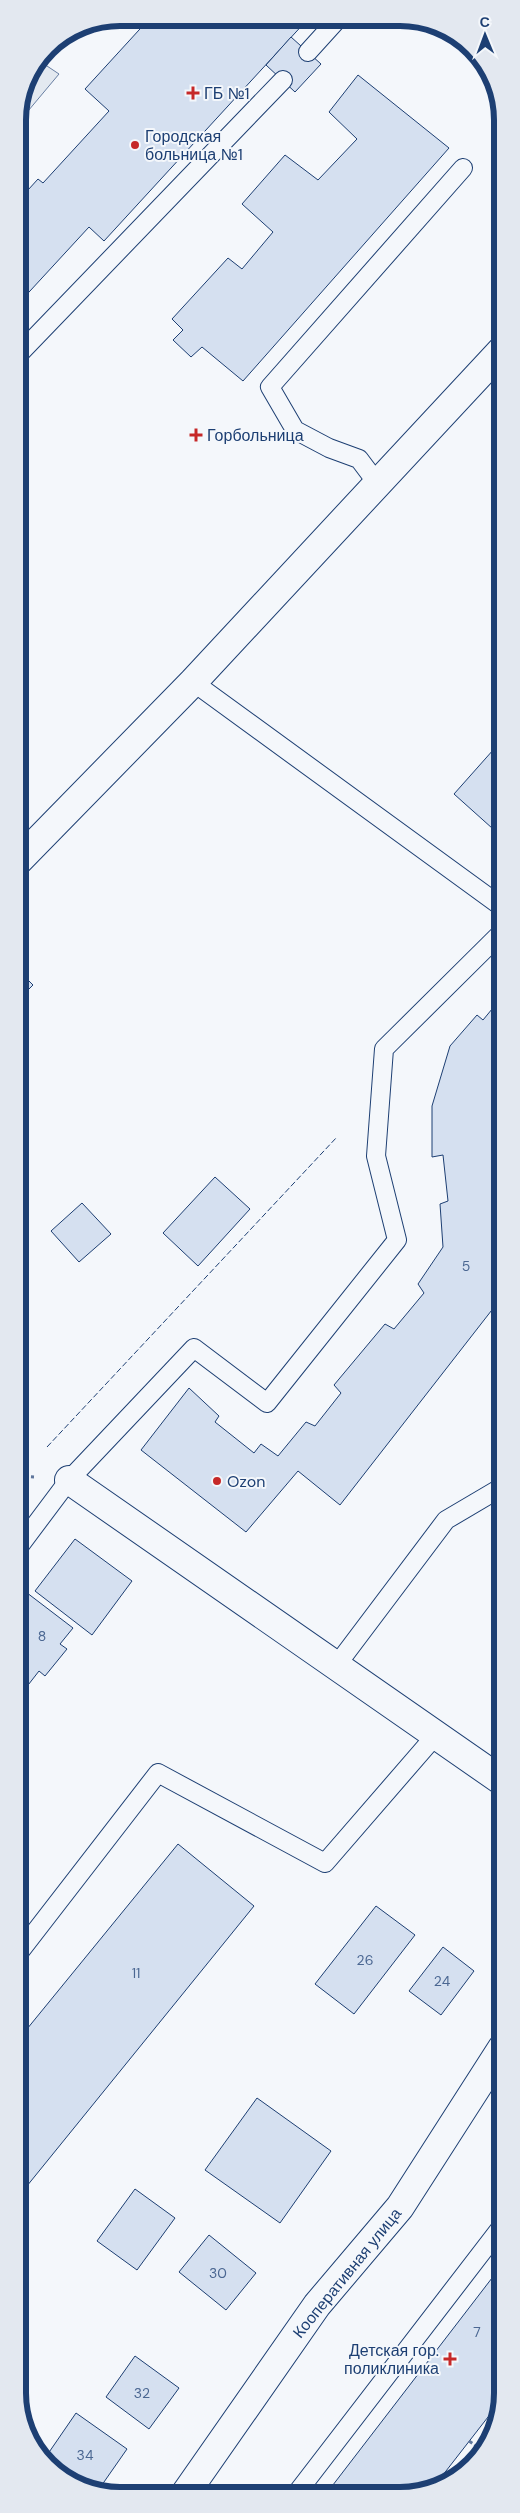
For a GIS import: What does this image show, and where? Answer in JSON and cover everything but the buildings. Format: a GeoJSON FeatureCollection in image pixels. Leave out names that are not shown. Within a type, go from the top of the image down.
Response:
{"type":"FeatureCollection","features":[{"type":"Feature","properties":{"kind":"street"},"geometry":{"type":"LineString","coordinates":[[26,853],[193,682],[494,359]]}},
{"type":"Feature","properties":{"kind":"street"},"geometry":{"type":"LineString","coordinates":[[69,1480],[494,1776]]}},
{"type":"Feature","properties":{"kind":"street","name":"Кооперативная улица"},"geometry":{"type":"LineString","coordinates":[[190,2487],[317,2305],[400,2207],[494,2060]]}},
{"type":"Feature","properties":{"kind":"lane"},"geometry":{"type":"LineString","coordinates":[[308,52],[332,26]]}},
{"type":"Feature","properties":{"kind":"lane"},"geometry":{"type":"LineString","coordinates":[[26,347],[283,80]]}},
{"type":"Feature","properties":{"kind":"lane"},"geometry":{"type":"LineString","coordinates":[[377,483],[359,458],[329,448],[295,430],[270,387],[462,168]]}},
{"type":"Feature","properties":{"kind":"lane"},"geometry":{"type":"LineString","coordinates":[[193,682],[494,901]]}},
{"type":"Feature","properties":{"kind":"lane"},"geometry":{"type":"LineString","coordinates":[[26,1537],[69,1480],[194,1348],[267,1402],[397,1240],[376,1156],[384,1049],[494,940]]}},
{"type":"Feature","properties":{"kind":"lane"},"geometry":{"type":"LineString","coordinates":[[336,1666],[446,1520],[494,1492]]}},
{"type":"Feature","properties":{"kind":"lane"},"geometry":{"type":"LineString","coordinates":[[26,1944],[158,1773],[325,1863],[435,1736]]}},
{"type":"Feature","properties":{"kind":"lane"},"geometry":{"type":"LineString","coordinates":[[301,2487],[494,2236]]}},
{"type":"Feature","properties":{"kind":"path"},"geometry":{"type":"LineString","coordinates":[[469,2441],[477,2446]]}},
{"type":"Feature","properties":{"kind":"shaded area"},"geometry":{"type":"Polygon","coordinates":[[[45,65],[59,74],[26,113],[33,84],[45,65]]]}},
{"type":"Feature","properties":{"kind":"fence"},"geometry":{"type":"LineString","coordinates":[[47,1447],[337,1137]]}},
{"type":"Feature","properties":{"kind":"place","name":"ГБ №1"},"geometry":{"type":"Point","coordinates":[193,93]}},
{"type":"Feature","properties":{"kind":"place","name":"Городская больница №1"},"geometry":{"type":"Point","coordinates":[135,145]}},
{"type":"Feature","properties":{"kind":"place","name":"Горбольница"},"geometry":{"type":"Point","coordinates":[196,435]}},
{"type":"Feature","properties":{"kind":"place","name":"Ozon"},"geometry":{"type":"Point","coordinates":[217,1481]}},
{"type":"Feature","properties":{"kind":"place","name":"Детская гор. поликлиника"},"geometry":{"type":"Point","coordinates":[450,2359]}}]}
